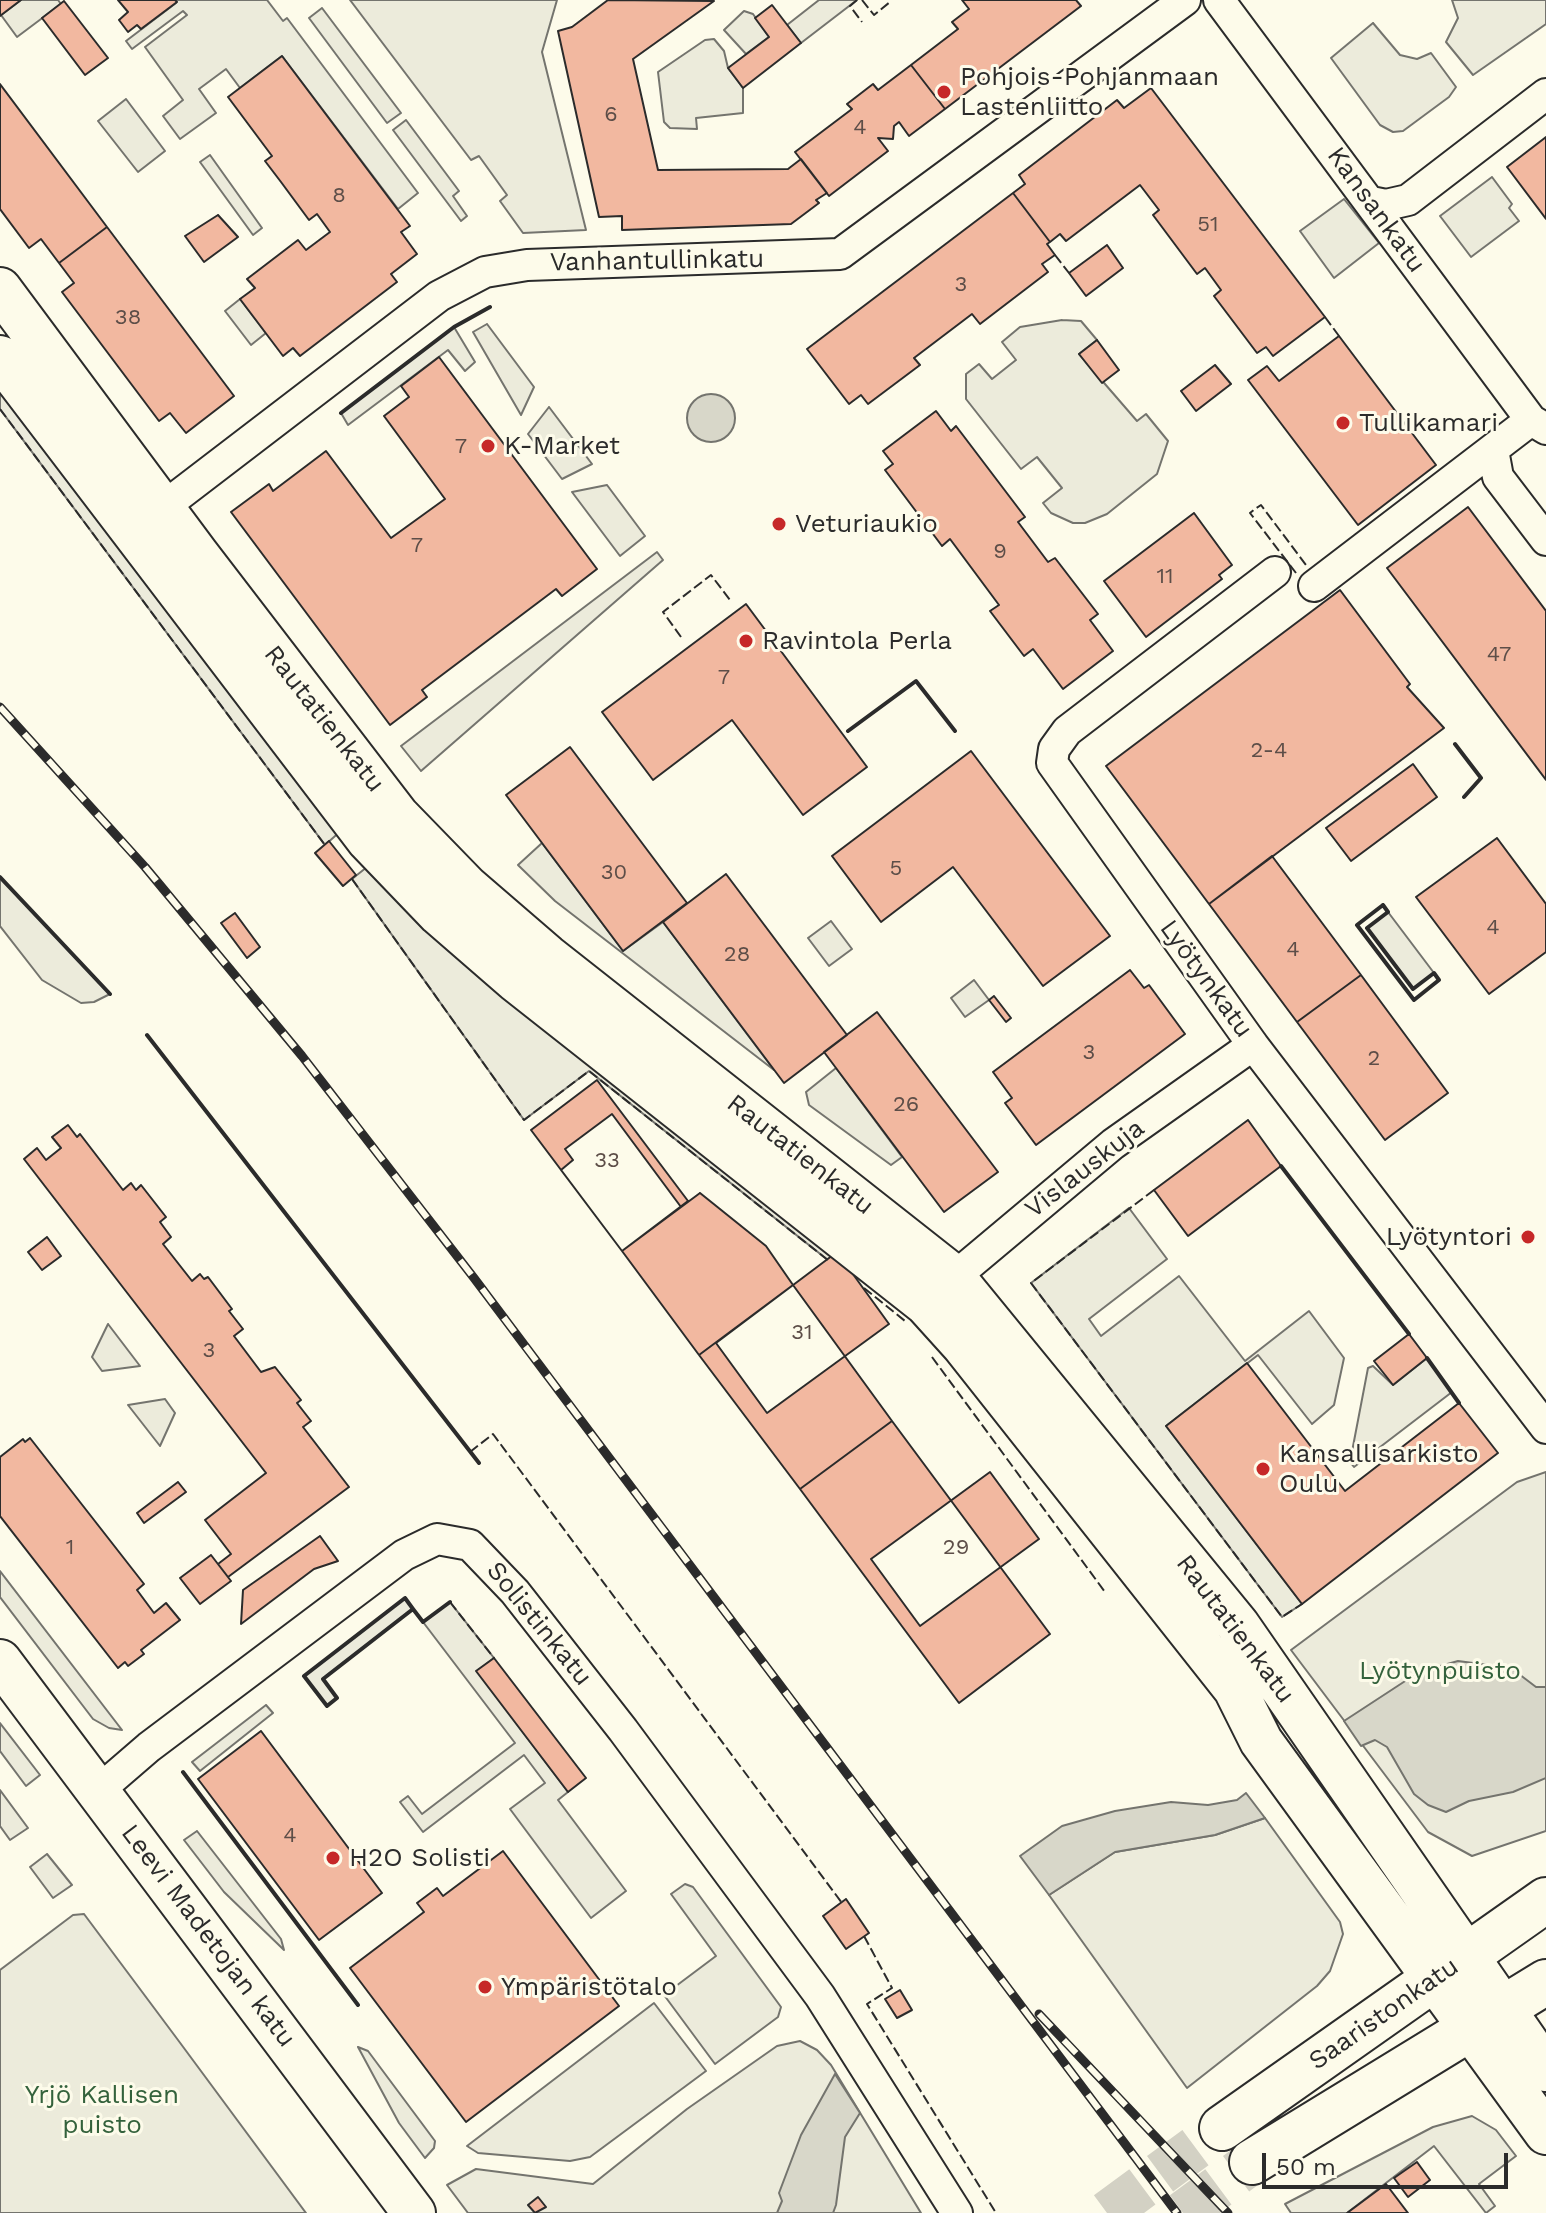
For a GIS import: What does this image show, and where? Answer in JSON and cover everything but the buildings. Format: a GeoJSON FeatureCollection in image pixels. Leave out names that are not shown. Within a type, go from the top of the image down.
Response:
{"type":"FeatureCollection","features":[{"type":"Feature","properties":{"kind":"main road","name":"Rautatienkatu"},"geometry":{"type":"LineString","coordinates":[[0,289],[147,519]]}},
{"type":"Feature","properties":{"kind":"main road","name":"Rautatienkatu"},"geometry":{"type":"LineString","coordinates":[[0,357],[147,519],[398,816],[467,887],[939,1290],[1238,1625],[1451,1966],[1488,2018],[1546,2133]]}},
{"type":"Feature","properties":{"kind":"main road","name":"Leevi Madetojan katu"},"geometry":{"type":"LineString","coordinates":[[0,1661],[414,2213]]}},
{"type":"Feature","properties":{"kind":"main road","name":"Saaristonkatu"},"geometry":{"type":"LineString","coordinates":[[1222,2128],[1546,1900]]}},
{"type":"Feature","properties":{"kind":"main road","name":"Saaristonkatu"},"geometry":{"type":"LineString","coordinates":[[1252,2162],[1546,1982]]}},
{"type":"Feature","properties":{"kind":"main road","name":"Rautatienkatu"},"geometry":{"type":"LineString","coordinates":[[1488,2018],[1546,2070]]}},
{"type":"Feature","properties":{"kind":"street","name":"Vanhantullinkatu"},"geometry":{"type":"LineString","coordinates":[[147,519],[439,296],[485,272],[527,265],[840,254],[1185,0]]}},
{"type":"Feature","properties":{"kind":"street","name":"Kansankatu"},"geometry":{"type":"LineString","coordinates":[[1219,0],[1539,425],[1493,450],[1314,586]]}},
{"type":"Feature","properties":{"kind":"street"},"geometry":{"type":"LineString","coordinates":[[1371,202],[1386,205],[1408,200],[1546,94]]}},
{"type":"Feature","properties":{"kind":"street"},"geometry":{"type":"LineString","coordinates":[[1493,450],[1498,477],[1546,540]]}},
{"type":"Feature","properties":{"kind":"street","name":"Lyötynkatu"},"geometry":{"type":"LineString","coordinates":[[1275,572],[1067,731],[1054,749],[1052,763],[1253,1045],[1546,1428]]}},
{"type":"Feature","properties":{"kind":"street","name":"Vislauskuja"},"geometry":{"type":"LineString","coordinates":[[939,1290],[1113,1144],[1253,1045]]}},
{"type":"Feature","properties":{"kind":"street","name":"Solistinkatu"},"geometry":{"type":"LineString","coordinates":[[98,1791],[149,1747],[404,1555],[437,1539],[449,1538],[470,1545],[515,1592],[820,1996],[957,2213]]}},
{"type":"Feature","properties":{"kind":"green space"},"geometry":{"type":"Polygon","coordinates":[[[21,0],[58,0],[61,4],[17,37],[1,15],[21,0]]]}},
{"type":"Feature","properties":{"kind":"green space"},"geometry":{"type":"Polygon","coordinates":[[[175,0],[267,0],[283,21],[287,18],[418,193],[398,209],[282,56],[240,88],[226,69],[199,89],[216,113],[180,139],[163,116],[183,100],[145,47],[187,15],[183,11],[132,49],[126,41],[176,3],[175,0]]]}},
{"type":"Feature","properties":{"kind":"green space"},"geometry":{"type":"Polygon","coordinates":[[[350,0],[557,0],[542,52],[586,230],[523,233],[500,201],[507,195],[479,156],[471,160],[350,0]]]}},
{"type":"Feature","properties":{"kind":"green space"},"geometry":{"type":"Polygon","coordinates":[[[819,0],[857,0],[801,43],[787,25],[819,0]]]}},
{"type":"Feature","properties":{"kind":"green space"},"geometry":{"type":"Polygon","coordinates":[[[1452,0],[1546,0],[1546,24],[1473,75],[1446,42],[1458,18],[1452,0]]]}},
{"type":"Feature","properties":{"kind":"green space"},"geometry":{"type":"Polygon","coordinates":[[[322,8],[401,113],[387,123],[309,18],[322,8]]]}},
{"type":"Feature","properties":{"kind":"green space"},"geometry":{"type":"Polygon","coordinates":[[[744,11],[753,14],[769,37],[746,54],[724,30],[744,11]]]}},
{"type":"Feature","properties":{"kind":"green space"},"geometry":{"type":"Polygon","coordinates":[[[1373,23],[1400,55],[1417,59],[1431,53],[1456,87],[1449,97],[1403,131],[1393,132],[1380,125],[1331,58],[1373,23]]]}},
{"type":"Feature","properties":{"kind":"green space"},"geometry":{"type":"Polygon","coordinates":[[[714,39],[724,51],[728,68],[743,88],[743,113],[696,118],[697,129],[670,128],[664,122],[658,72],[705,40],[714,39]]]}},
{"type":"Feature","properties":{"kind":"green space"},"geometry":{"type":"Polygon","coordinates":[[[126,99],[165,151],[138,172],[98,121],[126,99]]]}},
{"type":"Feature","properties":{"kind":"green space"},"geometry":{"type":"Polygon","coordinates":[[[406,120],[459,191],[453,196],[467,216],[461,221],[393,130],[406,120]]]}},
{"type":"Feature","properties":{"kind":"green space"},"geometry":{"type":"Polygon","coordinates":[[[210,155],[262,228],[253,235],[200,162],[210,155]]]}},
{"type":"Feature","properties":{"kind":"green space"},"geometry":{"type":"Polygon","coordinates":[[[1492,177],[1512,204],[1509,208],[1519,221],[1471,257],[1440,216],[1492,177]]]}},
{"type":"Feature","properties":{"kind":"green space"},"geometry":{"type":"Polygon","coordinates":[[[1344,199],[1379,243],[1334,278],[1300,231],[1344,199]]]}},
{"type":"Feature","properties":{"kind":"green space"},"geometry":{"type":"Polygon","coordinates":[[[240,299],[266,333],[251,345],[225,311],[240,299]]]}},
{"type":"Feature","properties":{"kind":"green space"},"geometry":{"type":"Polygon","coordinates":[[[1062,320],[1081,321],[1097,340],[1079,354],[1137,421],[1146,414],[1168,441],[1157,474],[1107,514],[1085,523],[1073,523],[1051,513],[1043,503],[1062,488],[1037,457],[1021,469],[966,399],[966,374],[979,364],[992,379],[1016,360],[1002,342],[1020,327],[1062,320]]]}},
{"type":"Feature","properties":{"kind":"green space"},"geometry":{"type":"Polygon","coordinates":[[[487,324],[534,387],[521,415],[473,332],[487,324]]]}},
{"type":"Feature","properties":{"kind":"green space"},"geometry":{"type":"Polygon","coordinates":[[[454,327],[475,362],[465,371],[448,350],[348,425],[341,413],[454,327]]]}},
{"type":"Feature","properties":{"kind":"green space"},"geometry":{"type":"Polygon","coordinates":[[[0,373],[343,829],[325,845],[0,409],[0,373]]]}},
{"type":"Feature","properties":{"kind":"green space"},"geometry":{"type":"Polygon","coordinates":[[[549,407],[592,464],[562,479],[528,434],[549,407]]]}},
{"type":"Feature","properties":{"kind":"green space"},"geometry":{"type":"Polygon","coordinates":[[[607,485],[645,536],[620,556],[572,492],[607,485]]]}},
{"type":"Feature","properties":{"kind":"green space"},"geometry":{"type":"Polygon","coordinates":[[[657,552],[663,560],[421,771],[401,746],[657,552]]]}},
{"type":"Feature","properties":{"kind":"green space"},"geometry":{"type":"Polygon","coordinates":[[[542,843],[623,951],[663,922],[774,1070],[555,901],[518,865],[542,843]]]}},
{"type":"Feature","properties":{"kind":"green space"},"geometry":{"type":"Polygon","coordinates":[[[372,863],[847,1256],[838,1268],[589,1071],[524,1120],[352,879],[372,863]]]}},
{"type":"Feature","properties":{"kind":"green space"},"geometry":{"type":"Polygon","coordinates":[[[0,877],[110,994],[94,1002],[81,1003],[42,980],[0,926],[0,877]]]}},
{"type":"Feature","properties":{"kind":"green space"},"geometry":{"type":"Polygon","coordinates":[[[1388,912],[1434,973],[1413,989],[1367,928],[1388,912]]]}},
{"type":"Feature","properties":{"kind":"green space"},"geometry":{"type":"Polygon","coordinates":[[[831,921],[852,949],[829,966],[808,938],[831,921]]]}},
{"type":"Feature","properties":{"kind":"green space"},"geometry":{"type":"Polygon","coordinates":[[[974,980],[989,1000],[965,1017],[951,998],[974,980]]]}},
{"type":"Feature","properties":{"kind":"green space"},"geometry":{"type":"Polygon","coordinates":[[[836,1068],[902,1157],[891,1165],[809,1105],[806,1092],[836,1068]]]}},
{"type":"Feature","properties":{"kind":"green space"},"geometry":{"type":"Polygon","coordinates":[[[1129,1208],[1167,1259],[1089,1319],[1101,1336],[1179,1276],[1245,1361],[1309,1311],[1344,1358],[1334,1405],[1312,1424],[1258,1355],[1166,1426],[1302,1604],[1282,1617],[1031,1283],[1129,1208]]]}},
{"type":"Feature","properties":{"kind":"green space"},"geometry":{"type":"Polygon","coordinates":[[[108,1324],[140,1366],[102,1371],[92,1357],[108,1324]]]}},
{"type":"Feature","properties":{"kind":"green space"},"geometry":{"type":"Polygon","coordinates":[[[1427,1358],[1452,1392],[1354,1467],[1350,1462],[1368,1368],[1373,1366],[1393,1385],[1427,1358]]]}},
{"type":"Feature","properties":{"kind":"green space"},"geometry":{"type":"Polygon","coordinates":[[[165,1399],[175,1413],[160,1446],[128,1405],[165,1399]]]}},
{"type":"Feature","properties":{"kind":"green space","name":"Lyötynpuisto"},"geometry":{"type":"Polygon","coordinates":[[[1546,1472],[1546,1831],[1472,1856],[1428,1832],[1291,1650],[1517,1482],[1546,1472]]]}},
{"type":"Feature","properties":{"kind":"green space"},"geometry":{"type":"Polygon","coordinates":[[[0,1571],[122,1730],[109,1728],[93,1719],[0,1597],[0,1571]]]}},
{"type":"Feature","properties":{"kind":"green space"},"geometry":{"type":"Polygon","coordinates":[[[405,1598],[413,1609],[323,1679],[337,1698],[327,1706],[304,1676],[405,1598]]]}},
{"type":"Feature","properties":{"kind":"green space"},"geometry":{"type":"Polygon","coordinates":[[[450,1602],[494,1658],[477,1671],[568,1792],[558,1800],[626,1891],[591,1918],[510,1809],[545,1783],[524,1755],[423,1832],[400,1802],[408,1796],[422,1814],[515,1743],[423,1622],[450,1602]]]}},
{"type":"Feature","properties":{"kind":"green space"},"geometry":{"type":"Polygon","coordinates":[[[266,1705],[273,1713],[200,1771],[192,1762],[266,1705]]]}},
{"type":"Feature","properties":{"kind":"green space"},"geometry":{"type":"Polygon","coordinates":[[[0,1723],[40,1775],[26,1786],[0,1751],[0,1723]]]}},
{"type":"Feature","properties":{"kind":"green space"},"geometry":{"type":"Polygon","coordinates":[[[0,1790],[28,1828],[10,1840],[0,1826],[0,1790]]]}},
{"type":"Feature","properties":{"kind":"green space"},"geometry":{"type":"Polygon","coordinates":[[[1265,1818],[1340,1922],[1343,1934],[1330,1971],[1317,1986],[1187,2088],[1049,1895],[1115,1852],[1215,1835],[1265,1818]]]}},
{"type":"Feature","properties":{"kind":"green space"},"geometry":{"type":"Polygon","coordinates":[[[197,1831],[281,1939],[284,1950],[224,1892],[184,1840],[197,1831]]]}},
{"type":"Feature","properties":{"kind":"green space"},"geometry":{"type":"Polygon","coordinates":[[[47,1854],[72,1885],[53,1898],[30,1867],[47,1854]]]}},
{"type":"Feature","properties":{"kind":"green space"},"geometry":{"type":"Polygon","coordinates":[[[685,1884],[693,1887],[781,2007],[778,2017],[715,2064],[664,1995],[716,1956],[671,1894],[685,1884]]]}},
{"type":"Feature","properties":{"kind":"green space","name":"Yrjö Kallisen puisto"},"geometry":{"type":"Polygon","coordinates":[[[84,1914],[306,2213],[0,2213],[0,1970],[73,1915],[84,1914]]]}},
{"type":"Feature","properties":{"kind":"green space"},"geometry":{"type":"Polygon","coordinates":[[[654,2003],[706,2071],[590,2157],[570,2161],[478,2153],[467,2146],[654,2003]]]}},
{"type":"Feature","properties":{"kind":"green space"},"geometry":{"type":"Polygon","coordinates":[[[800,2041],[817,2050],[831,2065],[921,2213],[468,2213],[447,2185],[476,2169],[593,2184],[687,2109],[777,2046],[800,2041]]]}},
{"type":"Feature","properties":{"kind":"green space"},"geometry":{"type":"Polygon","coordinates":[[[358,2047],[368,2051],[435,2141],[434,2148],[425,2158],[399,2123],[358,2047]]]}},
{"type":"Feature","properties":{"kind":"green space"},"geometry":{"type":"Polygon","coordinates":[[[1472,2116],[1496,2130],[1516,2156],[1479,2184],[1495,2206],[1486,2213],[1434,2146],[1347,2213],[1291,2213],[1285,2204],[1433,2127],[1472,2116]]]}},
{"type":"Feature","properties":{"kind":"shaded area"},"geometry":{"type":"Polygon","coordinates":[[[711,394],[728,401],[735,418],[728,435],[711,442],[694,435],[687,418],[694,401],[711,394]]]}},
{"type":"Feature","properties":{"kind":"shaded area"},"geometry":{"type":"Polygon","coordinates":[[[1458,1661],[1511,1668],[1536,1687],[1546,1687],[1546,1778],[1513,1792],[1469,1801],[1446,1812],[1428,1805],[1414,1794],[1387,1747],[1375,1740],[1361,1746],[1344,1721],[1419,1672],[1458,1661]]]}},
{"type":"Feature","properties":{"kind":"shaded area"},"geometry":{"type":"Polygon","coordinates":[[[1246,1793],[1265,1818],[1215,1835],[1115,1852],[1049,1895],[1020,1856],[1062,1826],[1115,1811],[1171,1802],[1208,1805],[1237,1800],[1246,1793]]]}},
{"type":"Feature","properties":{"kind":"shaded area"},"geometry":{"type":"Polygon","coordinates":[[[835,2074],[860,2113],[845,2137],[833,2213],[777,2213],[782,2201],[779,2193],[801,2135],[835,2074]]]}},
{"type":"Feature","properties":{"kind":"tunnel"},"geometry":{"type":"LineString","coordinates":[[1107,2213],[1222,2128]]}},
{"type":"Feature","properties":{"kind":"tunnel"},"geometry":{"type":"LineString","coordinates":[[1183,2213],[1252,2162]]}},
{"type":"Feature","properties":{"kind":"railway"},"geometry":{"type":"LineString","coordinates":[[0,707],[145,867],[302,1056],[474,1278],[1177,2213]]}},
{"type":"Feature","properties":{"kind":"railway"},"geometry":{"type":"LineString","coordinates":[[1039,2014],[1228,2213]]}},
{"type":"Feature","properties":{"kind":"fence"},"geometry":{"type":"LineString","coordinates":[[857,0],[850,6],[862,22]]}},
{"type":"Feature","properties":{"kind":"fence"},"geometry":{"type":"LineString","coordinates":[[862,0],[874,15],[890,2]]}},
{"type":"Feature","properties":{"kind":"fence"},"geometry":{"type":"LineString","coordinates":[[1055,255],[1069,273]]}},
{"type":"Feature","properties":{"kind":"fence"},"geometry":{"type":"LineString","coordinates":[[1325,317],[1339,336]]}},
{"type":"Feature","properties":{"kind":"fence"},"geometry":{"type":"LineString","coordinates":[[0,409],[325,845]]}},
{"type":"Feature","properties":{"kind":"fence"},"geometry":{"type":"LineString","coordinates":[[1296,573],[1250,513],[1261,505],[1306,565]]}},
{"type":"Feature","properties":{"kind":"fence"},"geometry":{"type":"LineString","coordinates":[[681,637],[663,612],[711,575],[730,600]]}},
{"type":"Feature","properties":{"kind":"fence"},"geometry":{"type":"LineString","coordinates":[[352,879],[524,1120],[589,1071],[829,1261]]}},
{"type":"Feature","properties":{"kind":"fence"},"geometry":{"type":"LineString","coordinates":[[1154,1190],[1031,1283],[1282,1617],[1302,1604]]}},
{"type":"Feature","properties":{"kind":"fence"},"geometry":{"type":"LineString","coordinates":[[864,1288],[905,1321]]}},
{"type":"Feature","properties":{"kind":"fence"},"geometry":{"type":"LineString","coordinates":[[932,1357],[1105,1592]]}},
{"type":"Feature","properties":{"kind":"fence"},"geometry":{"type":"LineString","coordinates":[[470,1452],[493,1434],[842,1903]]}},
{"type":"Feature","properties":{"kind":"fence"},"geometry":{"type":"LineString","coordinates":[[450,1602],[494,1658]]}},
{"type":"Feature","properties":{"kind":"fence"},"geometry":{"type":"LineString","coordinates":[[864,1936],[892,1988],[867,2004],[996,2213]]}},
{"type":"Feature","properties":{"kind":"wall"},"geometry":{"type":"LineString","coordinates":[[341,413],[454,327],[490,307]]}},
{"type":"Feature","properties":{"kind":"wall"},"geometry":{"type":"LineString","coordinates":[[848,731],[916,681],[955,731]]}},
{"type":"Feature","properties":{"kind":"wall"},"geometry":{"type":"LineString","coordinates":[[1455,744],[1481,778],[1464,797]]}},
{"type":"Feature","properties":{"kind":"wall"},"geometry":{"type":"LineString","coordinates":[[0,877],[110,994]]}},
{"type":"Feature","properties":{"kind":"wall"},"geometry":{"type":"LineString","coordinates":[[1383,905],[1388,912],[1367,928],[1413,989],[1434,973],[1439,980],[1414,1000],[1357,925],[1383,905]]}},
{"type":"Feature","properties":{"kind":"wall"},"geometry":{"type":"LineString","coordinates":[[147,1035],[479,1463]]}},
{"type":"Feature","properties":{"kind":"wall"},"geometry":{"type":"LineString","coordinates":[[1281,1166],[1409,1334]]}},
{"type":"Feature","properties":{"kind":"wall"},"geometry":{"type":"LineString","coordinates":[[1427,1358],[1459,1403]]}},
{"type":"Feature","properties":{"kind":"wall"},"geometry":{"type":"LineString","coordinates":[[405,1598],[413,1609],[323,1679],[337,1698],[327,1706],[304,1676],[405,1598]]}},
{"type":"Feature","properties":{"kind":"wall"},"geometry":{"type":"LineString","coordinates":[[413,1609],[423,1622],[450,1602]]}},
{"type":"Feature","properties":{"kind":"wall"},"geometry":{"type":"LineString","coordinates":[[183,1772],[358,2005]]}},
{"type":"Feature","properties":{"kind":"place","name":"Pohjois-Pohjanmaan Lastenliitto"},"geometry":{"type":"Point","coordinates":[944,92]}},
{"type":"Feature","properties":{"kind":"place","name":"Tullikamari"},"geometry":{"type":"Point","coordinates":[1343,423]}},
{"type":"Feature","properties":{"kind":"place","name":"K-Market"},"geometry":{"type":"Point","coordinates":[488,446]}},
{"type":"Feature","properties":{"kind":"place","name":"Veturiaukio"},"geometry":{"type":"Point","coordinates":[779,524]}},
{"type":"Feature","properties":{"kind":"place","name":"Ravintola Perla"},"geometry":{"type":"Point","coordinates":[746,641]}},
{"type":"Feature","properties":{"kind":"place","name":"Lyötyntori"},"geometry":{"type":"Point","coordinates":[1528,1237]}},
{"type":"Feature","properties":{"kind":"place","name":"Kansallisarkisto Oulu"},"geometry":{"type":"Point","coordinates":[1263,1469]}},
{"type":"Feature","properties":{"kind":"place","name":"H2O Solisti"},"geometry":{"type":"Point","coordinates":[333,1858]}},
{"type":"Feature","properties":{"kind":"place","name":"Ympäristötalo"},"geometry":{"type":"Point","coordinates":[485,1987]}}]}
